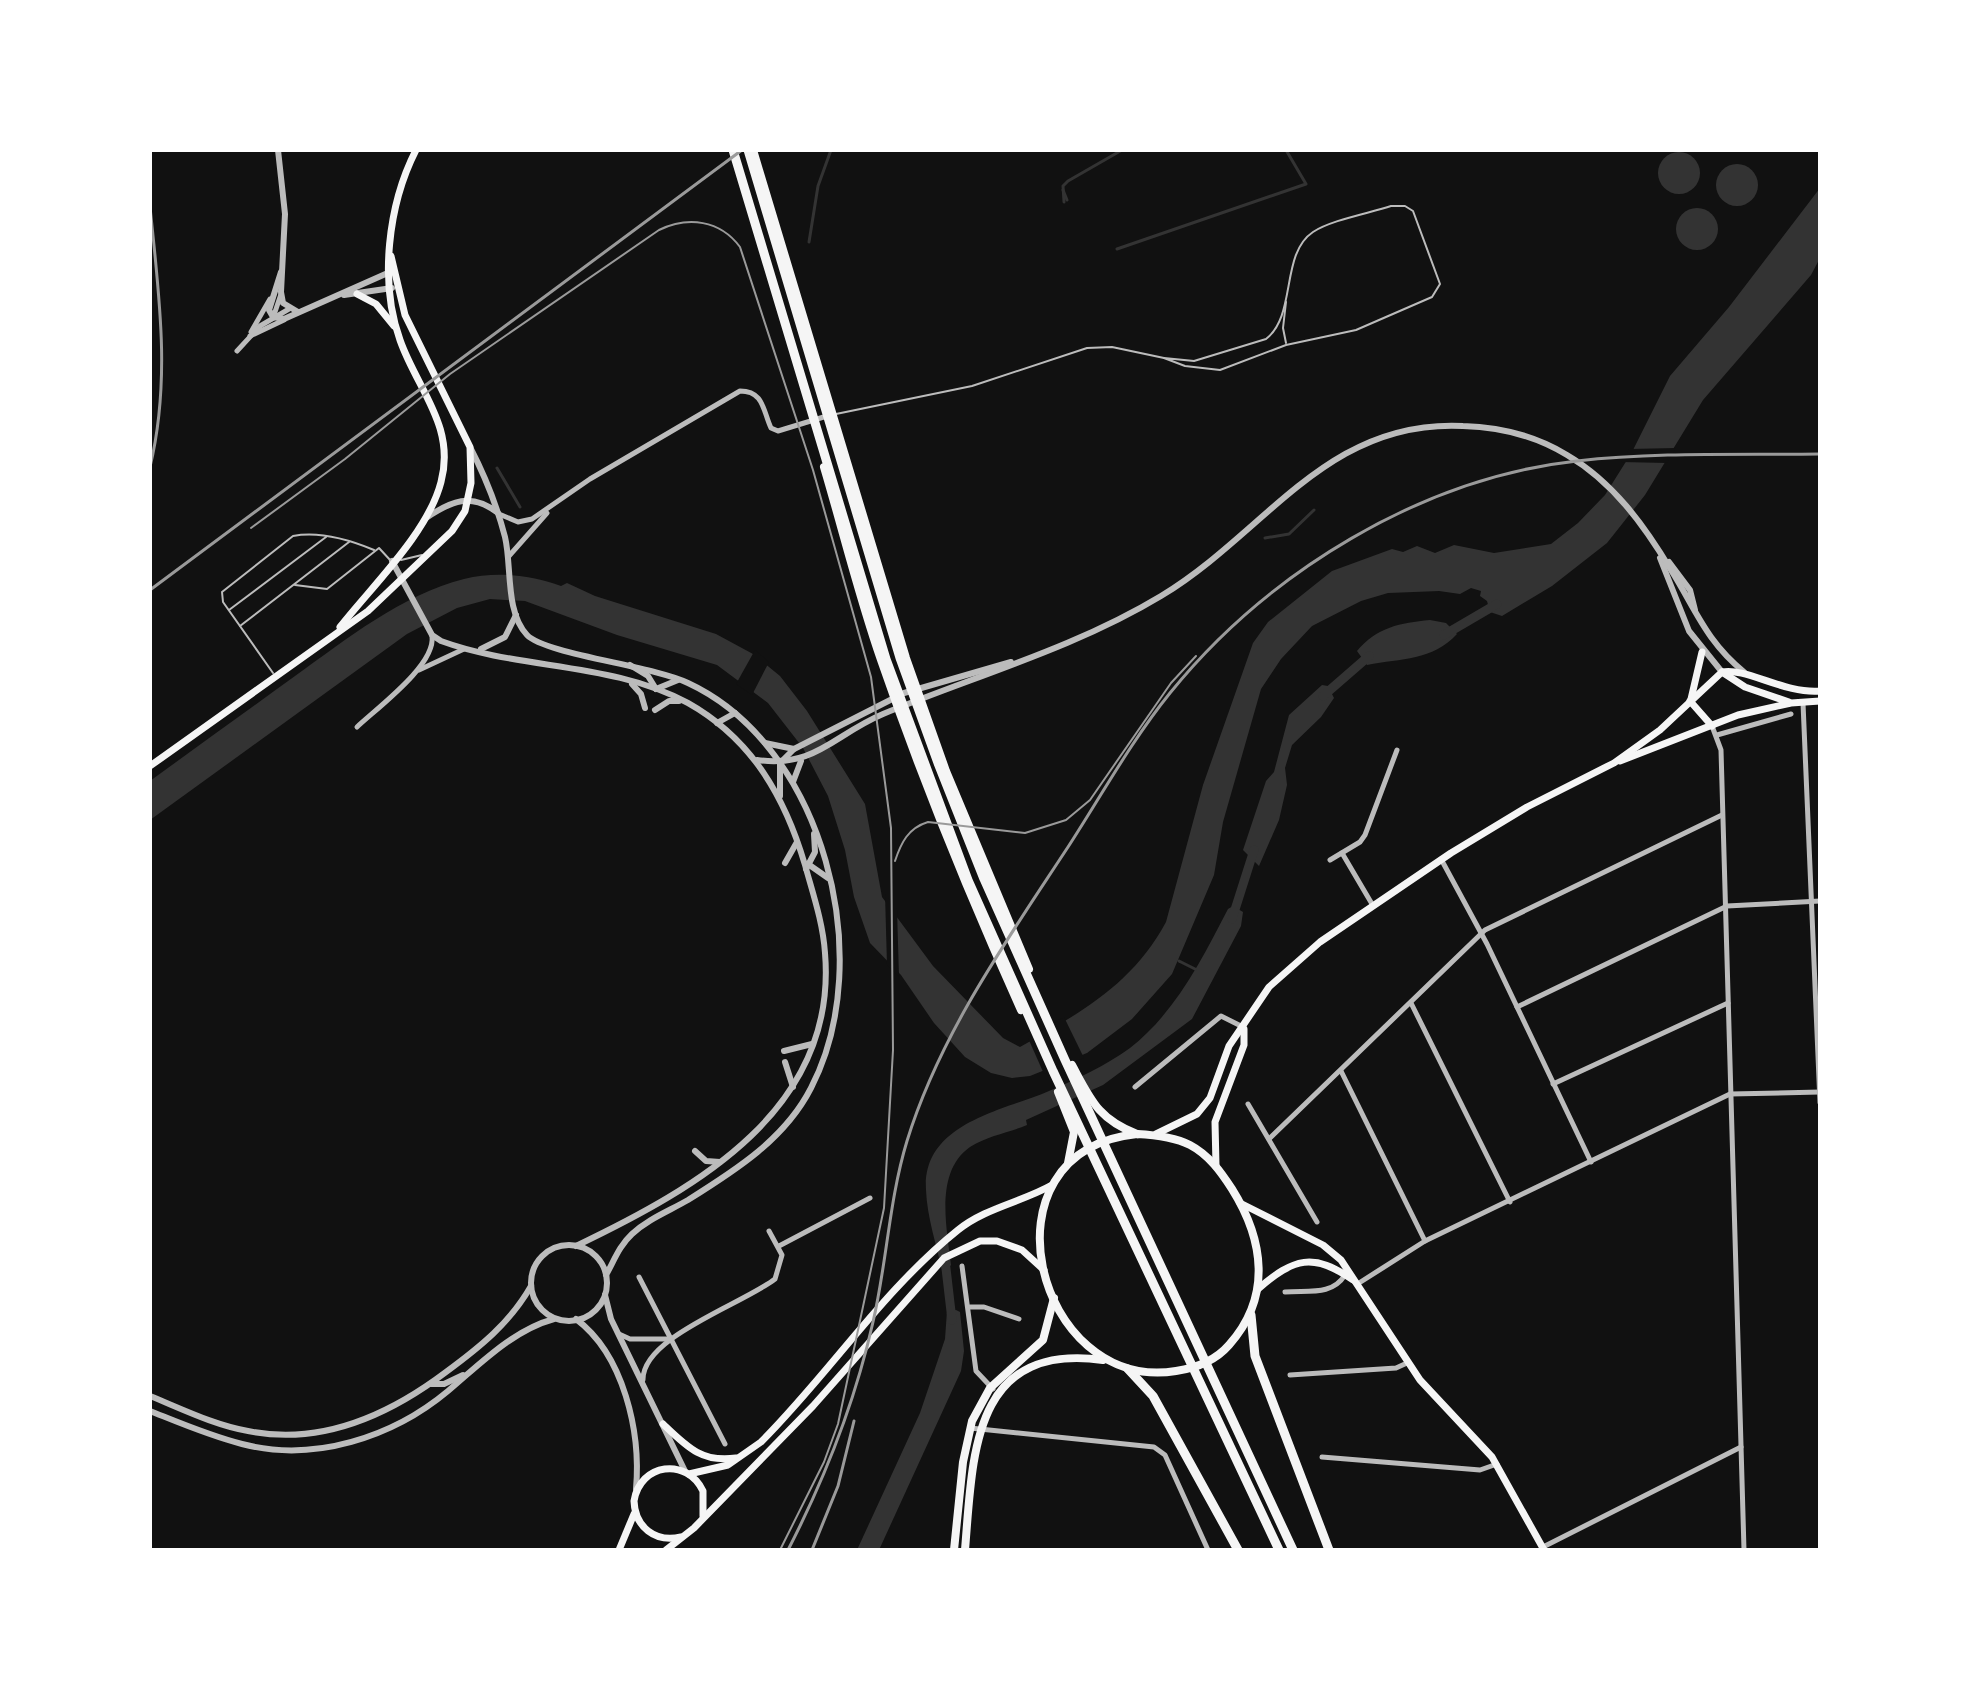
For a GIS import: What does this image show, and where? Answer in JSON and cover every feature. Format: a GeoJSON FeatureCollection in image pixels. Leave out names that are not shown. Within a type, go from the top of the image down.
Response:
{"type":"FeatureCollection","features":[{"type":"Feature","properties":{"kind":"highway"},"geometry":{"type":"LineString","coordinates":[[731,150],[880,657],[962,880],[1074,1132],[1068,1163]]}},
{"type":"Feature","properties":{"kind":"highway"},"geometry":{"type":"LineString","coordinates":[[731,150],[886,659],[968,880],[1279,1550]]}},
{"type":"Feature","properties":{"kind":"highway"},"geometry":{"type":"LineString","coordinates":[[750,150],[906,658],[946,771],[1069,1061],[1098,1112],[1116,1126],[1137,1134]]}},
{"type":"Feature","properties":{"kind":"highway"},"geometry":{"type":"LineString","coordinates":[[750,150],[900,658],[938,763],[984,879],[1293,1550]]}},
{"type":"Feature","properties":{"kind":"highway"},"geometry":{"type":"LineString","coordinates":[[1105,1360],[1068,1325],[1055,1297],[1044,1270],[1038,1235],[1041,1209],[1052,1185],[1068,1163],[1097,1142],[1137,1134],[1189,1144],[1216,1166],[1240,1203],[1260,1255],[1258,1289],[1251,1315],[1255,1356],[1329,1550]]}},
{"type":"Feature","properties":{"kind":"highway"},"geometry":{"type":"LineString","coordinates":[[954,1550],[975,1429],[990,1388],[1043,1340],[1055,1297]]}},
{"type":"Feature","properties":{"kind":"highway"},"geometry":{"type":"LineString","coordinates":[[965,1550],[975,1429],[1000,1392],[1036,1363],[1076,1356],[1105,1360],[1128,1369],[1163,1373],[1200,1365],[1223,1352],[1251,1315]]}},
{"type":"Feature","properties":{"kind":"highway"},"geometry":{"type":"LineString","coordinates":[[1128,1369],[1153,1396],[1238,1550]]}},
{"type":"Feature","properties":{"kind":"main road"},"geometry":{"type":"LineString","coordinates":[[397,331],[389,290],[394,211],[416,150]]}},
{"type":"Feature","properties":{"kind":"main road"},"geometry":{"type":"LineString","coordinates":[[150,766],[368,611],[460,521],[469,499],[470,447],[448,398],[416,342],[405,315],[399,284],[392,272]]}},
{"type":"Feature","properties":{"kind":"main road"},"geometry":{"type":"LineString","coordinates":[[334,634],[426,518],[442,480],[443,432],[397,331],[376,304],[357,294]]}},
{"type":"Feature","properties":{"kind":"main road"},"geometry":{"type":"LineString","coordinates":[[1690,701],[1702,652]]}},
{"type":"Feature","properties":{"kind":"main road"},"geometry":{"type":"LineString","coordinates":[[1722,672],[1745,687],[1791,703]]}},
{"type":"Feature","properties":{"kind":"main road"},"geometry":{"type":"LineString","coordinates":[[1614,763],[1660,730],[1722,672],[1746,675],[1787,690],[1800,696],[1803,702]]}},
{"type":"Feature","properties":{"kind":"main road"},"geometry":{"type":"LineString","coordinates":[[1787,690],[1820,691]]}},
{"type":"Feature","properties":{"kind":"main road"},"geometry":{"type":"LineString","coordinates":[[1690,701],[1712,726]]}},
{"type":"Feature","properties":{"kind":"main road"},"geometry":{"type":"LineString","coordinates":[[1154,1135],[1197,1114],[1210,1098],[1229,1046],[1269,987],[1320,942],[1441,859],[1527,807],[1614,763],[1738,715],[1791,703],[1820,701]]}},
{"type":"Feature","properties":{"kind":"main road"},"geometry":{"type":"LineString","coordinates":[[1216,1166],[1215,1122],[1244,1045],[1244,1027]]}},
{"type":"Feature","properties":{"kind":"main road"},"geometry":{"type":"LineString","coordinates":[[619,1550],[635,1512],[636,1489],[645,1477],[657,1470],[687,1472],[716,1469],[742,1457],[785,1418],[928,1256],[959,1229],[983,1214],[1052,1185]]}},
{"type":"Feature","properties":{"kind":"main road"},"geometry":{"type":"LineString","coordinates":[[1240,1203],[1323,1245],[1341,1260],[1359,1283],[1407,1363],[1497,1464],[1544,1548]]}},
{"type":"Feature","properties":{"kind":"main road"},"geometry":{"type":"LineString","coordinates":[[666,1550],[694,1528],[702,1516],[792,1426],[933,1269],[961,1247],[980,1241],[1006,1243],[1022,1250],[1044,1270]]}},
{"type":"Feature","properties":{"kind":"main road"},"geometry":{"type":"LineString","coordinates":[[1258,1289],[1277,1272],[1301,1262],[1324,1263],[1359,1283]]}},
{"type":"Feature","properties":{"kind":"main road"},"geometry":{"type":"LineString","coordinates":[[663,1424],[686,1448],[704,1457],[742,1457]]}},
{"type":"Feature","properties":{"kind":"main road"},"geometry":{"type":"LineString","coordinates":[[687,1472],[703,1491],[702,1516]]}},
{"type":"Feature","properties":{"kind":"main road"},"geometry":{"type":"LineString","coordinates":[[635,1512],[640,1524],[654,1535],[665,1539],[683,1536]]}},
{"type":"Feature","properties":{"kind":"street"},"geometry":{"type":"LineString","coordinates":[[278,150],[285,214],[281,292],[283,303],[301,313]]}},
{"type":"Feature","properties":{"kind":"street"},"geometry":{"type":"LineString","coordinates":[[249,337],[281,272]]}},
{"type":"Feature","properties":{"kind":"street"},"geometry":{"type":"LineString","coordinates":[[249,337],[392,272]]}},
{"type":"Feature","properties":{"kind":"street"},"geometry":{"type":"LineString","coordinates":[[340,296],[389,290],[399,284]]}},
{"type":"Feature","properties":{"kind":"street"},"geometry":{"type":"LineString","coordinates":[[269,327],[281,292]]}},
{"type":"Feature","properties":{"kind":"street"},"geometry":{"type":"LineString","coordinates":[[271,297],[269,310],[273,317],[284,319]]}},
{"type":"Feature","properties":{"kind":"street"},"geometry":{"type":"LineString","coordinates":[[237,351],[273,317],[289,309]]}},
{"type":"Feature","properties":{"kind":"street"},"geometry":{"type":"LineString","coordinates":[[426,518],[453,501],[469,499],[522,522],[740,391],[754,393],[761,400],[771,428],[778,431],[827,416]]}},
{"type":"Feature","properties":{"kind":"street"},"geometry":{"type":"LineString","coordinates":[[757,760],[780,763],[804,759],[878,716],[1108,625],[1162,596],[1205,565],[1307,475],[1379,437],[1413,428],[1448,425],[1510,432],[1541,442],[1586,466],[1605,482],[1648,533],[1721,653],[1746,675]]}},
{"type":"Feature","properties":{"kind":"street"},"geometry":{"type":"LineString","coordinates":[[470,447],[498,513],[509,556],[516,615],[524,632],[539,644],[627,663],[683,680],[735,713],[765,743],[793,782],[814,831],[829,880],[840,934],[840,985],[819,1068],[804,1100],[783,1128],[755,1155],[630,1235],[606,1275],[605,1295],[618,1333],[687,1472]]}},
{"type":"Feature","properties":{"kind":"street"},"geometry":{"type":"LineString","coordinates":[[509,556],[553,506]]}},
{"type":"Feature","properties":{"kind":"street"},"geometry":{"type":"LineString","coordinates":[[1660,554],[1676,604],[1702,652],[1722,672]]}},
{"type":"Feature","properties":{"kind":"street"},"geometry":{"type":"LineString","coordinates":[[357,727],[416,671],[431,651],[432,635],[392,561]]}},
{"type":"Feature","properties":{"kind":"street"},"geometry":{"type":"LineString","coordinates":[[478,650],[498,644],[511,628],[516,615]]}},
{"type":"Feature","properties":{"kind":"street"},"geometry":{"type":"LineString","coordinates":[[432,635],[465,649],[656,689],[682,700],[717,723],[757,760],[780,797],[798,837],[820,918],[826,962],[823,1010],[806,1064],[793,1087],[767,1123],[724,1161],[615,1228],[576,1246],[560,1247],[542,1257],[532,1273],[531,1286],[538,1306],[554,1319]]}},
{"type":"Feature","properties":{"kind":"street"},"geometry":{"type":"LineString","coordinates":[[416,671],[465,649]]}},
{"type":"Feature","properties":{"kind":"street"},"geometry":{"type":"LineString","coordinates":[[780,797],[780,763],[796,748],[904,693],[989,666],[1026,659]]}},
{"type":"Feature","properties":{"kind":"street"},"geometry":{"type":"LineString","coordinates":[[627,663],[648,676],[656,689]]}},
{"type":"Feature","properties":{"kind":"street"},"geometry":{"type":"LineString","coordinates":[[656,689],[672,680],[683,680]]}},
{"type":"Feature","properties":{"kind":"street"},"geometry":{"type":"LineString","coordinates":[[630,682],[641,694],[645,708]]}},
{"type":"Feature","properties":{"kind":"street"},"geometry":{"type":"LineString","coordinates":[[655,710],[669,701],[682,700]]}},
{"type":"Feature","properties":{"kind":"street"},"geometry":{"type":"LineString","coordinates":[[1803,702],[1820,1103]]}},
{"type":"Feature","properties":{"kind":"street"},"geometry":{"type":"LineString","coordinates":[[717,723],[735,713]]}},
{"type":"Feature","properties":{"kind":"street"},"geometry":{"type":"LineString","coordinates":[[1717,735],[1791,714]]}},
{"type":"Feature","properties":{"kind":"street"},"geometry":{"type":"LineString","coordinates":[[1712,726],[1717,735],[1727,906],[1744,1550]]}},
{"type":"Feature","properties":{"kind":"street"},"geometry":{"type":"LineString","coordinates":[[765,743],[796,748]]}},
{"type":"Feature","properties":{"kind":"street"},"geometry":{"type":"LineString","coordinates":[[1330,860],[1360,842],[1365,835],[1397,750]]}},
{"type":"Feature","properties":{"kind":"street"},"geometry":{"type":"LineString","coordinates":[[793,782],[804,759]]}},
{"type":"Feature","properties":{"kind":"street"},"geometry":{"type":"LineString","coordinates":[[1269,1139],[1481,934],[1497,923],[1722,815]]}},
{"type":"Feature","properties":{"kind":"street"},"geometry":{"type":"LineString","coordinates":[[807,865],[815,852],[814,831]]}},
{"type":"Feature","properties":{"kind":"street"},"geometry":{"type":"LineString","coordinates":[[785,863],[798,837]]}},
{"type":"Feature","properties":{"kind":"street"},"geometry":{"type":"LineString","coordinates":[[1342,853],[1372,904]]}},
{"type":"Feature","properties":{"kind":"street"},"geometry":{"type":"LineString","coordinates":[[1441,859],[1481,934],[1591,1162]]}},
{"type":"Feature","properties":{"kind":"street"},"geometry":{"type":"LineString","coordinates":[[807,865],[829,880]]}},
{"type":"Feature","properties":{"kind":"street"},"geometry":{"type":"LineString","coordinates":[[1517,1007],[1727,906],[1820,901]]}},
{"type":"Feature","properties":{"kind":"street"},"geometry":{"type":"LineString","coordinates":[[1411,1003],[1510,1202]]}},
{"type":"Feature","properties":{"kind":"street"},"geometry":{"type":"LineString","coordinates":[[1553,1084],[1728,1003]]}},
{"type":"Feature","properties":{"kind":"street"},"geometry":{"type":"LineString","coordinates":[[1135,1087],[1221,1016],[1244,1027]]}},
{"type":"Feature","properties":{"kind":"street"},"geometry":{"type":"LineString","coordinates":[[784,1051],[812,1043]]}},
{"type":"Feature","properties":{"kind":"street"},"geometry":{"type":"LineString","coordinates":[[785,1062],[793,1087]]}},
{"type":"Feature","properties":{"kind":"street"},"geometry":{"type":"LineString","coordinates":[[806,1064],[819,1068]]}},
{"type":"Feature","properties":{"kind":"street"},"geometry":{"type":"LineString","coordinates":[[1341,1071],[1425,1241]]}},
{"type":"Feature","properties":{"kind":"street"},"geometry":{"type":"LineString","coordinates":[[1359,1283],[1425,1241],[1730,1094],[1820,1092]]}},
{"type":"Feature","properties":{"kind":"street"},"geometry":{"type":"LineString","coordinates":[[1248,1104],[1317,1222]]}},
{"type":"Feature","properties":{"kind":"street"},"geometry":{"type":"LineString","coordinates":[[695,1151],[706,1161],[724,1161]]}},
{"type":"Feature","properties":{"kind":"street"},"geometry":{"type":"LineString","coordinates":[[701,1175],[709,1186]]}},
{"type":"Feature","properties":{"kind":"street"},"geometry":{"type":"LineString","coordinates":[[779,1246],[870,1198]]}},
{"type":"Feature","properties":{"kind":"street"},"geometry":{"type":"LineString","coordinates":[[643,1383],[648,1360],[670,1339],[775,1279],[782,1264],[779,1246],[769,1231]]}},
{"type":"Feature","properties":{"kind":"street"},"geometry":{"type":"LineString","coordinates":[[576,1246],[596,1256],[606,1275]]}},
{"type":"Feature","properties":{"kind":"street"},"geometry":{"type":"LineString","coordinates":[[962,1266],[976,1371],[990,1388],[1000,1392]]}},
{"type":"Feature","properties":{"kind":"street"},"geometry":{"type":"LineString","coordinates":[[1285,1292],[1331,1290],[1338,1287],[1346,1274]]}},
{"type":"Feature","properties":{"kind":"street"},"geometry":{"type":"LineString","coordinates":[[639,1277],[725,1444]]}},
{"type":"Feature","properties":{"kind":"street"},"geometry":{"type":"LineString","coordinates":[[150,1396],[230,1426],[275,1435],[311,1433],[354,1424],[409,1400],[431,1384],[505,1325],[531,1286]]}},
{"type":"Feature","properties":{"kind":"street"},"geometry":{"type":"LineString","coordinates":[[150,1411],[215,1436],[266,1448],[323,1448],[378,1433],[411,1417],[531,1327],[554,1319],[576,1319],[595,1310],[605,1295]]}},
{"type":"Feature","properties":{"kind":"street"},"geometry":{"type":"LineString","coordinates":[[969,1307],[984,1307],[1019,1319]]}},
{"type":"Feature","properties":{"kind":"street"},"geometry":{"type":"LineString","coordinates":[[576,1319],[599,1343],[625,1395],[634,1430],[636,1489]]}},
{"type":"Feature","properties":{"kind":"street"},"geometry":{"type":"LineString","coordinates":[[618,1333],[630,1339],[670,1339]]}},
{"type":"Feature","properties":{"kind":"street"},"geometry":{"type":"LineString","coordinates":[[1290,1375],[1396,1368],[1407,1363]]}},
{"type":"Feature","properties":{"kind":"street"},"geometry":{"type":"LineString","coordinates":[[431,1384],[444,1384],[470,1372]]}},
{"type":"Feature","properties":{"kind":"street"},"geometry":{"type":"LineString","coordinates":[[409,1400],[422,1411]]}},
{"type":"Feature","properties":{"kind":"street"},"geometry":{"type":"LineString","coordinates":[[409,1400],[411,1417]]}},
{"type":"Feature","properties":{"kind":"street"},"geometry":{"type":"LineString","coordinates":[[215,1436],[230,1426]]}},
{"type":"Feature","properties":{"kind":"street"},"geometry":{"type":"LineString","coordinates":[[975,1429],[1154,1447],[1165,1455],[1208,1550]]}},
{"type":"Feature","properties":{"kind":"street"},"geometry":{"type":"LineString","coordinates":[[1544,1548],[1741,1447]]}},
{"type":"Feature","properties":{"kind":"street"},"geometry":{"type":"LineString","coordinates":[[1322,1457],[1480,1470],[1497,1464]]}},
{"type":"Feature","properties":{"kind":"lane"},"geometry":{"type":"LineString","coordinates":[[827,416],[972,386],[1087,348],[1112,347],[1194,361],[1266,339],[1273,334],[1301,246],[1313,232],[1391,206],[1405,206],[1413,211],[1440,284],[1432,297],[1356,330],[1286,345],[1220,370],[1185,366],[1164,358]]}},
{"type":"Feature","properties":{"kind":"lane"},"geometry":{"type":"LineString","coordinates":[[1286,345],[1283,328],[1288,289]]}},
{"type":"Feature","properties":{"kind":"lane"},"geometry":{"type":"LineString","coordinates":[[275,676],[221,598],[225,589],[293,536],[327,536],[374,550]]}},
{"type":"Feature","properties":{"kind":"lane"},"geometry":{"type":"LineString","coordinates":[[228,610],[327,536]]}},
{"type":"Feature","properties":{"kind":"lane"},"geometry":{"type":"LineString","coordinates":[[239,626],[350,542]]}},
{"type":"Feature","properties":{"kind":"lane"},"geometry":{"type":"LineString","coordinates":[[295,585],[327,589],[379,548],[392,561],[431,552]]}},
{"type":"Feature","properties":{"kind":"shaded area"},"geometry":{"type":"Polygon","coordinates":[[[1679,152],[1694,158],[1700,173],[1694,188],[1679,194],[1664,188],[1658,173],[1664,158],[1679,152]]]}},
{"type":"Feature","properties":{"kind":"shaded area"},"geometry":{"type":"Polygon","coordinates":[[[1737,164],[1752,170],[1758,185],[1752,200],[1737,206],[1722,200],[1716,185],[1722,170],[1737,164]]]}},
{"type":"Feature","properties":{"kind":"shaded area"},"geometry":{"type":"Polygon","coordinates":[[[1820,188],[1820,258],[1811,275],[1703,400],[1645,495],[1607,543],[1552,586],[1502,616],[1490,612],[1487,601],[1480,596],[1481,591],[1471,588],[1460,594],[1439,591],[1388,593],[1361,601],[1312,626],[1281,659],[1261,689],[1223,822],[1214,875],[1172,974],[1132,1019],[1087,1053],[1030,1076],[1012,1078],[991,1073],[965,1057],[934,1023],[901,975],[870,943],[854,897],[845,850],[828,796],[803,748],[768,703],[717,665],[617,635],[525,601],[490,599],[457,608],[407,634],[150,820],[150,781],[334,647],[397,607],[441,586],[489,575],[513,575],[561,586],[567,583],[595,596],[716,634],[753,654],[780,676],[807,711],[865,804],[882,897],[933,966],[1003,1038],[1020,1047],[1084,1009],[1121,980],[1152,944],[1166,922],[1203,785],[1253,643],[1268,622],[1332,571],[1392,549],[1403,552],[1417,546],[1435,553],[1454,545],[1494,553],[1551,544],[1578,523],[1605,495],[1632,452],[1670,376],[1729,307],[1820,188]]]}},
{"type":"Feature","properties":{"kind":"shaded area"},"geometry":{"type":"Polygon","coordinates":[[[1697,208],[1712,214],[1718,229],[1712,244],[1697,250],[1682,244],[1676,229],[1682,214],[1697,208]]]}},
{"type":"Feature","properties":{"kind":"shaded area"},"geometry":{"type":"Polygon","coordinates":[[[1430,620],[1446,623],[1457,634],[1427,654],[1404,659],[1367,665],[1357,651],[1381,631],[1430,620]]]}},
{"type":"Feature","properties":{"kind":"shaded area"},"geometry":{"type":"Polygon","coordinates":[[[1322,685],[1328,686],[1334,698],[1321,717],[1292,745],[1285,768],[1287,785],[1279,820],[1259,866],[1243,850],[1266,781],[1274,772],[1289,715],[1322,685]]]}},
{"type":"Feature","properties":{"kind":"shaded area"},"geometry":{"type":"Polygon","coordinates":[[[1233,906],[1243,912],[1241,926],[1192,1019],[1103,1085],[1026,1120],[1027,1125],[977,1143],[959,1158],[947,1186],[946,1218],[951,1265],[943,1274],[926,1190],[928,1167],[937,1149],[969,1123],[1069,1082],[1130,1048],[1174,1002],[1228,909],[1233,906]]]}},
{"type":"Feature","properties":{"kind":"shaded area"},"geometry":{"type":"Polygon","coordinates":[[[947,1311],[960,1312],[964,1351],[961,1371],[879,1550],[857,1550],[920,1413],[945,1339],[947,1311]]]}},
{"type":"Feature","properties":{"kind":"pier"},"geometry":{"type":"Polygon","coordinates":[[[1676,448],[1667,463],[1621,462],[1629,449],[1676,448]]]}},
{"type":"Feature","properties":{"kind":"pier"},"geometry":{"type":"Polygon","coordinates":[[[755,650],[769,662],[752,695],[736,684],[755,650]]]}},
{"type":"Feature","properties":{"kind":"pier"},"geometry":{"type":"Polygon","coordinates":[[[885,894],[897,909],[899,977],[887,965],[885,894]]]}},
{"type":"Feature","properties":{"kind":"pier"},"geometry":{"type":"Polygon","coordinates":[[[1064,1017],[1084,1058],[1044,1074],[1028,1038],[1064,1017]]]}},
{"type":"Feature","properties":{"kind":"waterway"},"geometry":{"type":"LineString","coordinates":[[809,242],[818,186],[831,150]]}},
{"type":"Feature","properties":{"kind":"waterway"},"geometry":{"type":"LineString","coordinates":[[1064,202],[1063,186],[1068,181],[1122,150]]}},
{"type":"Feature","properties":{"kind":"waterway"},"geometry":{"type":"LineString","coordinates":[[1117,249],[1306,184],[1286,150]]}},
{"type":"Feature","properties":{"kind":"waterway"},"geometry":{"type":"LineString","coordinates":[[1063,190],[1067,200]]}},
{"type":"Feature","properties":{"kind":"waterway"},"geometry":{"type":"LineString","coordinates":[[497,468],[520,507]]}},
{"type":"Feature","properties":{"kind":"waterway"},"geometry":{"type":"LineString","coordinates":[[1265,538],[1289,534],[1314,510]]}},
{"type":"Feature","properties":{"kind":"waterway"},"geometry":{"type":"LineString","coordinates":[[1444,635],[1497,604]]}},
{"type":"Feature","properties":{"kind":"waterway"},"geometry":{"type":"LineString","coordinates":[[1323,696],[1369,656]]}},
{"type":"Feature","properties":{"kind":"waterway"},"geometry":{"type":"LineString","coordinates":[[1232,919],[1254,850]]}},
{"type":"Feature","properties":{"kind":"waterway"},"geometry":{"type":"LineString","coordinates":[[1179,961],[1195,969]]}},
{"type":"Feature","properties":{"kind":"waterway"},"geometry":{"type":"LineString","coordinates":[[945,1260],[952,1320]]}},
{"type":"Feature","properties":{"kind":"tram line"},"geometry":{"type":"LineString","coordinates":[[251,528],[345,459],[450,374],[659,230],[681,223],[703,223],[723,231],[740,247],[813,470],[871,677],[891,828],[893,1050],[884,1208],[838,1424],[824,1462],[780,1550]]}},
{"type":"Feature","properties":{"kind":"tram line"},"geometry":{"type":"LineString","coordinates":[[895,861],[906,837],[928,822],[1025,833],[1066,820],[1090,800],[1171,683],[1196,656]]}},
{"type":"Feature","properties":{"kind":"railway"},"geometry":{"type":"LineString","coordinates":[[150,590],[742,150]]}},
{"type":"Feature","properties":{"kind":"railway"},"geometry":{"type":"LineString","coordinates":[[150,207],[162,370],[150,467]]}},
{"type":"Feature","properties":{"kind":"railway"},"geometry":{"type":"LineString","coordinates":[[788,1550],[826,1467],[866,1352],[901,1163],[921,1101],[938,1063],[956,1025],[999,953],[1130,749],[1170,693],[1209,649],[1300,571],[1351,538],[1405,510],[1461,488],[1519,471],[1607,458],[1820,454]]}},
{"type":"Feature","properties":{"kind":"railway"},"geometry":{"type":"LineString","coordinates":[[812,1550],[838,1486],[854,1421]]}}]}
